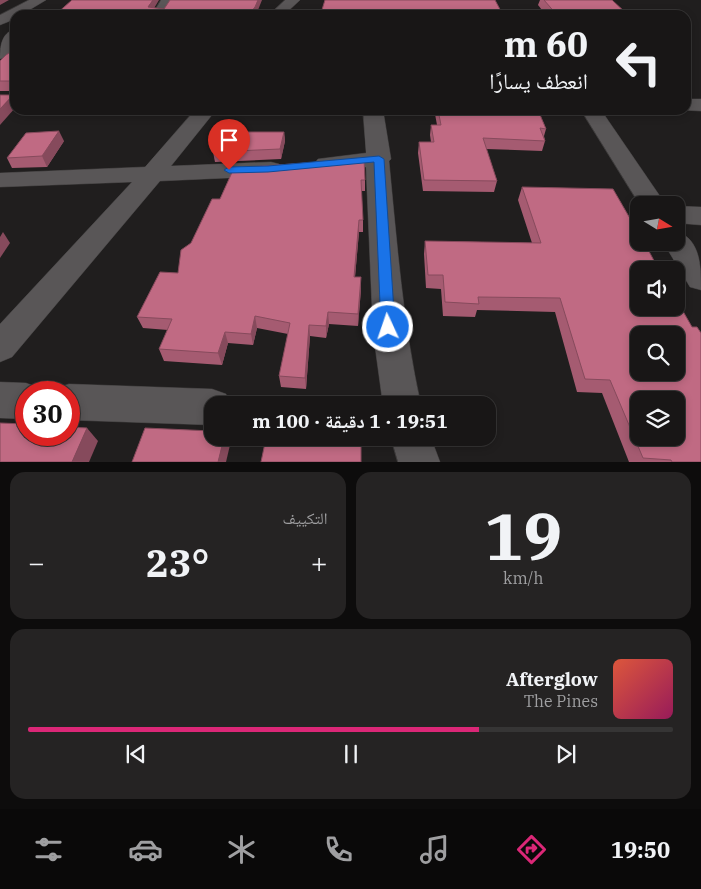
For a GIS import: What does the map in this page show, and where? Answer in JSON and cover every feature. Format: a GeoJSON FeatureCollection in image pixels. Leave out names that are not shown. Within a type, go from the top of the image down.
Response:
{"type":"FeatureCollection","features":[{"type":"Feature","properties":{"kind":"street"},"geometry":{"type":"LineString","coordinates":[[20,10],[39,0]]}},
{"type":"Feature","properties":{"kind":"street"},"geometry":{"type":"LineString","coordinates":[[282,10],[293,0]]}},
{"type":"Feature","properties":{"kind":"street"},"geometry":{"type":"LineString","coordinates":[[0,54],[10,41]]}},
{"type":"Feature","properties":{"kind":"street"},"geometry":{"type":"LineString","coordinates":[[0,347],[127,204],[202,115]]}},
{"type":"Feature","properties":{"kind":"street"},"geometry":{"type":"LineString","coordinates":[[374,115],[379,159],[388,327],[393,365],[400,396]]}},
{"type":"Feature","properties":{"kind":"street"},"geometry":{"type":"LineString","coordinates":[[593,115],[647,196]]}},
{"type":"Feature","properties":{"kind":"street"},"geometry":{"type":"LineString","coordinates":[[0,180],[300,166],[379,159]]}},
{"type":"Feature","properties":{"kind":"street"},"geometry":{"type":"LineString","coordinates":[[685,215],[701,216]]}},
{"type":"Feature","properties":{"kind":"street"},"geometry":{"type":"LineString","coordinates":[[683,251],[701,279]]}},
{"type":"Feature","properties":{"kind":"street"},"geometry":{"type":"LineString","coordinates":[[0,400],[15,401]]}},
{"type":"Feature","properties":{"kind":"street"},"geometry":{"type":"LineString","coordinates":[[80,402],[204,407]]}},
{"type":"Feature","properties":{"kind":"street"},"geometry":{"type":"LineString","coordinates":[[414,446],[419,462]]}},
{"type":"Feature","properties":{"kind":"building"},"geometry":{"type":"Polygon","coordinates":[[[72,0],[153,0],[148,7],[164,9],[170,0],[258,0],[252,10],[61,10],[72,0]]]}},
{"type":"Feature","properties":{"kind":"building"},"geometry":{"type":"Polygon","coordinates":[[[325,0],[495,0],[500,10],[322,10],[325,0]]]}},
{"type":"Feature","properties":{"kind":"building"},"geometry":{"type":"Polygon","coordinates":[[[544,0],[612,0],[623,10],[553,10],[544,0]]]}},
{"type":"Feature","properties":{"kind":"building"},"geometry":{"type":"Polygon","coordinates":[[[10,52],[10,81],[0,81],[0,61],[10,52]]]}},
{"type":"Feature","properties":{"kind":"building"},"geometry":{"type":"Polygon","coordinates":[[[0,95],[10,95],[10,98],[0,109],[0,95]]]}},
{"type":"Feature","properties":{"kind":"building"},"geometry":{"type":"Polygon","coordinates":[[[439,115],[540,115],[546,129],[540,128],[545,141],[483,138],[497,181],[424,180],[419,142],[434,142],[431,125],[441,125],[439,115]]]}},
{"type":"Feature","properties":{"kind":"building"},"geometry":{"type":"Polygon","coordinates":[[[59,131],[42,156],[7,158],[26,133],[59,131]]]}},
{"type":"Feature","properties":{"kind":"building"},"geometry":{"type":"Polygon","coordinates":[[[220,132],[284,132],[280,149],[213,152],[220,132]]]}},
{"type":"Feature","properties":{"kind":"building"},"geometry":{"type":"Polygon","coordinates":[[[364,159],[365,180],[361,180],[363,220],[359,220],[354,277],[361,277],[358,314],[328,312],[326,326],[309,325],[305,378],[279,376],[290,323],[255,316],[251,334],[225,332],[218,353],[159,349],[172,319],[137,317],[160,272],[178,273],[181,250],[191,243],[212,199],[220,199],[234,168],[364,159]]]}},
{"type":"Feature","properties":{"kind":"building"},"geometry":{"type":"Polygon","coordinates":[[[522,187],[613,189],[630,218],[630,251],[649,251],[654,261],[630,261],[630,316],[685,315],[692,327],[697,327],[701,333],[701,462],[672,462],[671,460],[643,458],[638,446],[685,446],[685,391],[630,391],[630,427],[610,380],[585,379],[560,298],[478,297],[479,304],[445,302],[443,275],[428,275],[425,241],[541,243],[522,187]]]}},
{"type":"Feature","properties":{"kind":"building"},"geometry":{"type":"Polygon","coordinates":[[[0,423],[15,424],[15,446],[79,446],[72,462],[0,462],[0,423]]]}},
{"type":"Feature","properties":{"kind":"building"},"geometry":{"type":"Polygon","coordinates":[[[80,428],[87,428],[80,444],[80,428]]]}},
{"type":"Feature","properties":{"kind":"building"},"geometry":{"type":"Polygon","coordinates":[[[145,428],[204,431],[204,446],[222,446],[218,462],[132,462],[145,428]]]}},
{"type":"Feature","properties":{"kind":"building"},"geometry":{"type":"Polygon","coordinates":[[[264,446],[361,446],[361,462],[261,462],[264,446]]]}},
{"type":"Feature","properties":{"kind":"route"},"geometry":{"type":"LineString","coordinates":[[229,170],[268,169],[379,159],[388,327]]}}]}
